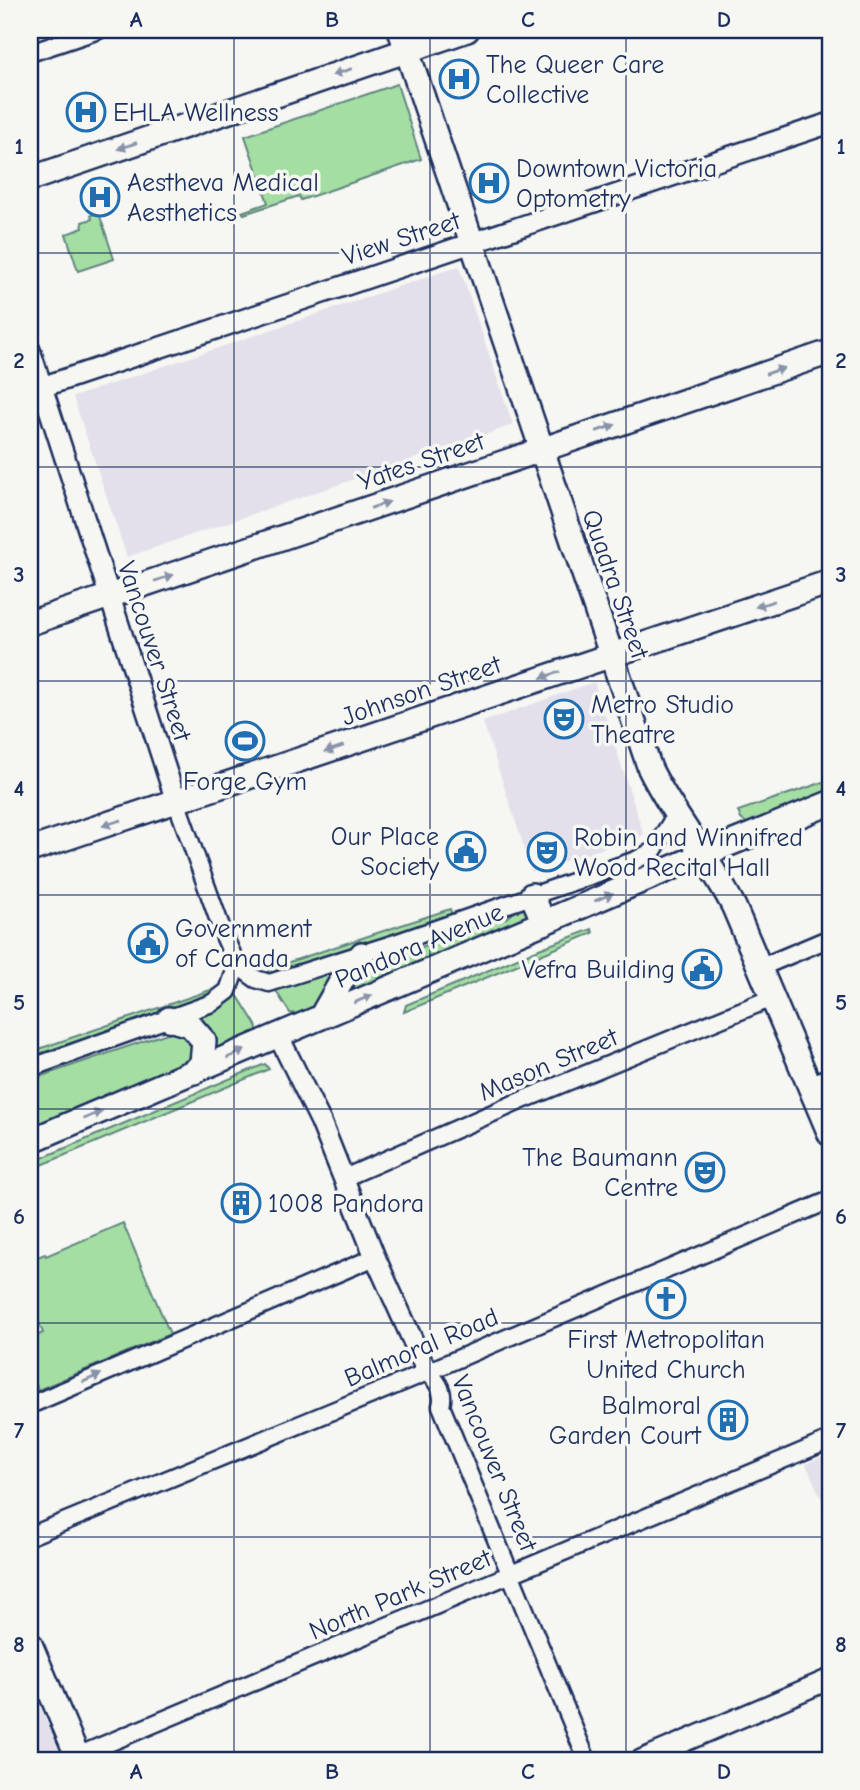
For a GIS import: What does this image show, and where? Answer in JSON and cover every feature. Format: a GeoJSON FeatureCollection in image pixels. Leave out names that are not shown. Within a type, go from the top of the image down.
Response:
{"type":"FeatureCollection","features":[{"type":"Feature","properties":{"kind":"main road"},"geometry":{"type":"LineString","coordinates":[[30,179],[403,40],[467,30]]}},
{"type":"Feature","properties":{"kind":"main road","name":"Quadra Street"},"geometry":{"type":"LineString","coordinates":[[403,40],[650,769],[676,816],[724,888],[772,998],[820,1082],[830,1134]]}},
{"type":"Feature","properties":{"kind":"main road","name":"Yates Street"},"geometry":{"type":"LineString","coordinates":[[30,623],[830,352]]}},
{"type":"Feature","properties":{"kind":"main road","name":"Johnson Street"},"geometry":{"type":"LineString","coordinates":[[30,850],[830,582]]}},
{"type":"Feature","properties":{"kind":"main road","name":"Pandora Avenue"},"geometry":{"type":"LineString","coordinates":[[30,1142],[830,803]]}},
{"type":"Feature","properties":{"kind":"main road"},"geometry":{"type":"LineString","coordinates":[[533,895],[544,923]]}},
{"type":"Feature","properties":{"kind":"main road"},"geometry":{"type":"LineString","coordinates":[[320,1017],[345,975],[362,954]]}},
{"type":"Feature","properties":{"kind":"main road"},"geometry":{"type":"LineString","coordinates":[[169,1019],[190,1025],[201,1034],[204,1041],[202,1063],[194,1072]]}},
{"type":"Feature","properties":{"kind":"main road"},"geometry":{"type":"LineString","coordinates":[[31,1648],[75,1759]]}},
{"type":"Feature","properties":{"kind":"street"},"geometry":{"type":"LineString","coordinates":[[30,53],[99,30]]}},
{"type":"Feature","properties":{"kind":"street","name":"View Street"},"geometry":{"type":"LineString","coordinates":[[36,389],[830,123]]}},
{"type":"Feature","properties":{"kind":"street","name":"Vancouver Street"},"geometry":{"type":"LineString","coordinates":[[30,351],[36,389],[110,597],[176,801],[237,965]]}},
{"type":"Feature","properties":{"kind":"street","name":"Pandora Avenue"},"geometry":{"type":"LineString","coordinates":[[237,965],[256,979],[269,983],[362,954],[636,860],[653,851],[676,816]]}},
{"type":"Feature","properties":{"kind":"street"},"geometry":{"type":"LineString","coordinates":[[760,968],[830,937]]}},
{"type":"Feature","properties":{"kind":"street"},"geometry":{"type":"LineString","coordinates":[[30,1068],[220,999],[228,990],[237,965]]}},
{"type":"Feature","properties":{"kind":"street","name":"Mason Street"},"geometry":{"type":"LineString","coordinates":[[344,1178],[525,1099],[772,998]]}},
{"type":"Feature","properties":{"kind":"street","name":"Vancouver Street"},"geometry":{"type":"LineString","coordinates":[[278,1035],[321,1122],[375,1257],[427,1372],[438,1383],[444,1397],[442,1406],[587,1760]]}},
{"type":"Feature","properties":{"kind":"street","name":"Balmoral Road"},"geometry":{"type":"LineString","coordinates":[[30,1536],[427,1372],[830,1200]]}},
{"type":"Feature","properties":{"kind":"street"},"geometry":{"type":"LineString","coordinates":[[30,1405],[375,1257]]}},
{"type":"Feature","properties":{"kind":"street","name":"North Park Street"},"geometry":{"type":"LineString","coordinates":[[75,1759],[830,1440]]}},
{"type":"Feature","properties":{"kind":"street"},"geometry":{"type":"LineString","coordinates":[[641,1760],[830,1679]]}},
{"type":"Feature","properties":{"kind":"shaded area"},"geometry":{"type":"Polygon","coordinates":[[[459,266],[513,425],[127,557],[73,397],[459,266]]]}},
{"type":"Feature","properties":{"kind":"shaded area"},"geometry":{"type":"Polygon","coordinates":[[[594,682],[644,835],[532,872],[483,722],[594,682]]]}},
{"type":"Feature","properties":{"kind":"shaded area"},"geometry":{"type":"Polygon","coordinates":[[[830,1453],[830,1519],[806,1464],[830,1453]]]}},
{"type":"Feature","properties":{"kind":"shaded area"},"geometry":{"type":"Polygon","coordinates":[[[30,1683],[59,1750],[35,1760],[30,1760],[30,1683]]]}},
{"type":"Feature","properties":{"kind":"green space"},"geometry":{"type":"Polygon","coordinates":[[[397,84],[421,159],[301,200],[299,196],[244,214],[242,212],[268,203],[245,136],[397,84]]]}},
{"type":"Feature","properties":{"kind":"green space"},"geometry":{"type":"Polygon","coordinates":[[[99,213],[114,259],[78,271],[66,234],[83,228],[82,222],[99,213]]]}},
{"type":"Feature","properties":{"kind":"green space"},"geometry":{"type":"Polygon","coordinates":[[[830,780],[830,790],[748,824],[741,819],[738,811],[830,780]]]}},
{"type":"Feature","properties":{"kind":"green space"},"geometry":{"type":"Polygon","coordinates":[[[525,907],[533,917],[338,999],[366,966],[508,917],[525,907]]]}},
{"type":"Feature","properties":{"kind":"green space"},"geometry":{"type":"Polygon","coordinates":[[[450,909],[452,915],[268,976],[268,969],[450,909]]]}},
{"type":"Feature","properties":{"kind":"green space"},"geometry":{"type":"Polygon","coordinates":[[[592,929],[593,933],[404,1012],[406,1005],[592,929]]]}},
{"type":"Feature","properties":{"kind":"green space"},"geometry":{"type":"Polygon","coordinates":[[[337,968],[317,1008],[300,1014],[290,1013],[274,988],[337,968]]]}},
{"type":"Feature","properties":{"kind":"green space"},"geometry":{"type":"Polygon","coordinates":[[[219,987],[208,996],[30,1057],[30,1052],[219,987]]]}},
{"type":"Feature","properties":{"kind":"green space"},"geometry":{"type":"Polygon","coordinates":[[[234,990],[256,1025],[258,1033],[211,1056],[194,1017],[234,990]]]}},
{"type":"Feature","properties":{"kind":"green space"},"geometry":{"type":"Polygon","coordinates":[[[176,1030],[195,1037],[192,1060],[30,1133],[30,1080],[176,1030]]]}},
{"type":"Feature","properties":{"kind":"green space"},"geometry":{"type":"Polygon","coordinates":[[[265,1064],[269,1069],[30,1170],[30,1163],[265,1064]]]}},
{"type":"Feature","properties":{"kind":"green space"},"geometry":{"type":"Polygon","coordinates":[[[123,1223],[170,1334],[38,1390],[30,1370],[30,1339],[43,1333],[30,1302],[30,1260],[45,1254],[46,1256],[123,1223]]]}},
{"type":"Feature","properties":{"kind":"place","name":"The Queer Care Collective"},"geometry":{"type":"Point","coordinates":[459,79]}},
{"type":"Feature","properties":{"kind":"place","name":"EHLA Wellness"},"geometry":{"type":"Point","coordinates":[86,112]}},
{"type":"Feature","properties":{"kind":"place","name":"Downtown Victoria Optometry"},"geometry":{"type":"Point","coordinates":[489,183]}},
{"type":"Feature","properties":{"kind":"place","name":"Aestheva Medical Aesthetics"},"geometry":{"type":"Point","coordinates":[100,197]}},
{"type":"Feature","properties":{"kind":"place","name":"Metro Studio Theatre"},"geometry":{"type":"Point","coordinates":[564,719]}},
{"type":"Feature","properties":{"kind":"place","name":"Forge Gym"},"geometry":{"type":"Point","coordinates":[245,741]}},
{"type":"Feature","properties":{"kind":"place","name":"Our Place Society"},"geometry":{"type":"Point","coordinates":[466,851]}},
{"type":"Feature","properties":{"kind":"place","name":"Robin and Winnifred Wood Recital Hall"},"geometry":{"type":"Point","coordinates":[547,852]}},
{"type":"Feature","properties":{"kind":"place","name":"Government of Canada"},"geometry":{"type":"Point","coordinates":[148,943]}},
{"type":"Feature","properties":{"kind":"place","name":"Vefra Building"},"geometry":{"type":"Point","coordinates":[702,969]}},
{"type":"Feature","properties":{"kind":"place","name":"The Baumann Centre"},"geometry":{"type":"Point","coordinates":[705,1172]}},
{"type":"Feature","properties":{"kind":"place","name":"1008 Pandora"},"geometry":{"type":"Point","coordinates":[241,1203]}},
{"type":"Feature","properties":{"kind":"place","name":"First Metropolitan United Church"},"geometry":{"type":"Point","coordinates":[666,1299]}},
{"type":"Feature","properties":{"kind":"place","name":"Balmoral Garden Court"},"geometry":{"type":"Point","coordinates":[728,1420]}}]}
